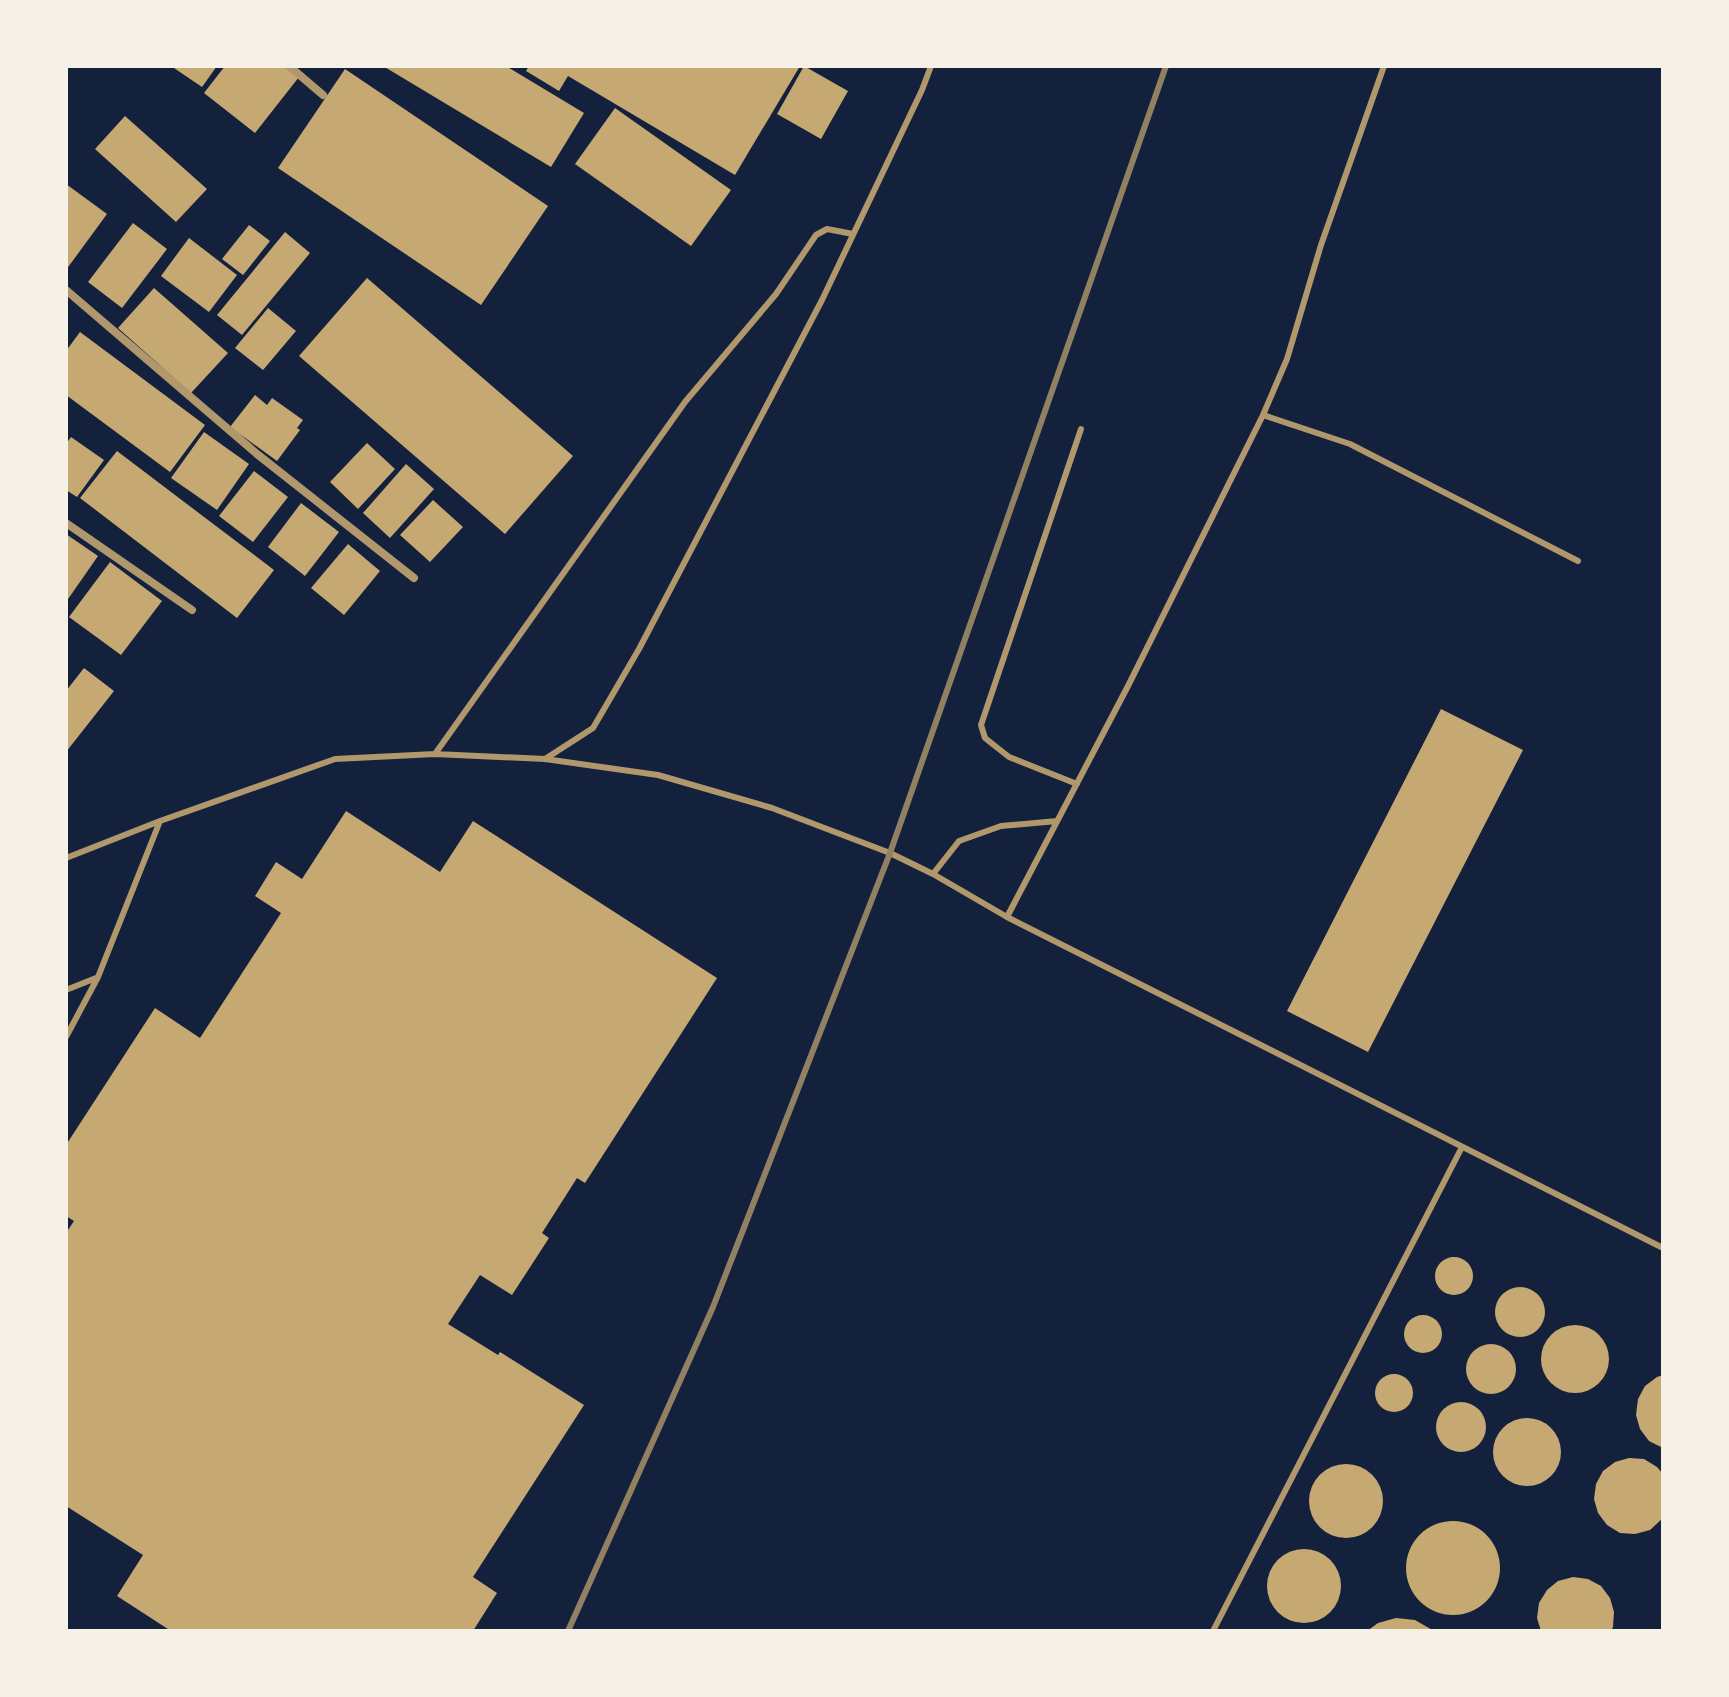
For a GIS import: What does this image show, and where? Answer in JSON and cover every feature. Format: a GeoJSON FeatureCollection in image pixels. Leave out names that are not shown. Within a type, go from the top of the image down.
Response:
{"type":"FeatureCollection","features":[{"type":"Feature","properties":{"kind":"street"},"geometry":{"type":"LineString","coordinates":[[289,66],[323,95]]}},
{"type":"Feature","properties":{"kind":"street"},"geometry":{"type":"LineString","coordinates":[[66,290],[257,454],[414,578]]}},
{"type":"Feature","properties":{"kind":"street"},"geometry":{"type":"LineString","coordinates":[[66,523],[192,610]]}},
{"type":"Feature","properties":{"kind":"lane"},"geometry":{"type":"LineString","coordinates":[[545,759],[593,728],[632,662],[822,300],[931,66]]}},
{"type":"Feature","properties":{"kind":"lane"},"geometry":{"type":"LineString","coordinates":[[1007,917],[1263,415],[1287,359],[1321,245],[1384,66]]}},
{"type":"Feature","properties":{"kind":"lane"},"geometry":{"type":"LineString","coordinates":[[435,754],[685,402],[776,294],[816,235],[827,229],[853,234]]}},
{"type":"Feature","properties":{"kind":"lane"},"geometry":{"type":"LineString","coordinates":[[1263,415],[1350,444],[1578,561]]}},
{"type":"Feature","properties":{"kind":"lane"},"geometry":{"type":"LineString","coordinates":[[1077,784],[1009,757],[985,738],[981,725],[1081,429]]}},
{"type":"Feature","properties":{"kind":"lane"},"geometry":{"type":"LineString","coordinates":[[66,858],[335,759],[435,754],[545,759],[658,775],[772,808],[890,853],[1007,917],[1663,1248]]}},
{"type":"Feature","properties":{"kind":"lane"},"geometry":{"type":"LineString","coordinates":[[66,1037],[98,977],[160,821]]}},
{"type":"Feature","properties":{"kind":"lane"},"geometry":{"type":"LineString","coordinates":[[933,874],[959,841],[1001,826],[1057,821]]}},
{"type":"Feature","properties":{"kind":"lane"},"geometry":{"type":"LineString","coordinates":[[66,990],[98,977]]}},
{"type":"Feature","properties":{"kind":"lane"},"geometry":{"type":"LineString","coordinates":[[1213,1631],[1462,1147]]}},
{"type":"Feature","properties":{"kind":"building"},"geometry":{"type":"Polygon","coordinates":[[[171,66],[217,66],[202,87],[171,66]]]}},
{"type":"Feature","properties":{"kind":"building"},"geometry":{"type":"Polygon","coordinates":[[[225,66],[285,66],[299,77],[255,133],[204,93],[225,66]]]}},
{"type":"Feature","properties":{"kind":"building"},"geometry":{"type":"Polygon","coordinates":[[[383,66],[506,66],[584,113],[551,167],[383,66]]]}},
{"type":"Feature","properties":{"kind":"building"},"geometry":{"type":"Polygon","coordinates":[[[529,66],[800,66],[735,175],[568,76],[559,91],[526,71],[529,66]]]}},
{"type":"Feature","properties":{"kind":"building"},"geometry":{"type":"Polygon","coordinates":[[[804,66],[848,91],[821,139],[777,114],[804,66]]]}},
{"type":"Feature","properties":{"kind":"building"},"geometry":{"type":"Polygon","coordinates":[[[345,69],[548,206],[481,305],[278,168],[345,69]]]}},
{"type":"Feature","properties":{"kind":"building"},"geometry":{"type":"Polygon","coordinates":[[[615,108],[731,190],[691,246],[575,164],[615,108]]]}},
{"type":"Feature","properties":{"kind":"building"},"geometry":{"type":"Polygon","coordinates":[[[125,116],[207,189],[176,222],[95,149],[125,116]]]}},
{"type":"Feature","properties":{"kind":"building"},"geometry":{"type":"Polygon","coordinates":[[[66,184],[107,214],[66,270],[66,184]]]}},
{"type":"Feature","properties":{"kind":"building"},"geometry":{"type":"Polygon","coordinates":[[[133,223],[167,249],[122,308],[88,282],[133,223]]]}},
{"type":"Feature","properties":{"kind":"building"},"geometry":{"type":"Polygon","coordinates":[[[249,225],[270,241],[243,275],[222,259],[249,225]]]}},
{"type":"Feature","properties":{"kind":"building"},"geometry":{"type":"Polygon","coordinates":[[[285,232],[310,253],[242,335],[217,315],[285,232]]]}},
{"type":"Feature","properties":{"kind":"building"},"geometry":{"type":"Polygon","coordinates":[[[189,238],[237,275],[209,312],[161,276],[189,238]]]}},
{"type":"Feature","properties":{"kind":"building"},"geometry":{"type":"Polygon","coordinates":[[[367,278],[573,456],[505,534],[299,356],[367,278]]]}},
{"type":"Feature","properties":{"kind":"building"},"geometry":{"type":"Polygon","coordinates":[[[154,288],[228,353],[191,393],[118,328],[154,288]]]}},
{"type":"Feature","properties":{"kind":"building"},"geometry":{"type":"Polygon","coordinates":[[[268,308],[296,331],[263,370],[235,348],[268,308]]]}},
{"type":"Feature","properties":{"kind":"building"},"geometry":{"type":"Polygon","coordinates":[[[80,332],[205,425],[170,472],[66,395],[66,351],[80,332]]]}},
{"type":"Feature","properties":{"kind":"building"},"geometry":{"type":"Polygon","coordinates":[[[255,395],[267,405],[272,398],[303,420],[297,428],[300,430],[277,461],[230,427],[255,395]]]}},
{"type":"Feature","properties":{"kind":"building"},"geometry":{"type":"Polygon","coordinates":[[[204,432],[249,464],[217,510],[171,478],[204,432]]]}},
{"type":"Feature","properties":{"kind":"building"},"geometry":{"type":"Polygon","coordinates":[[[71,437],[104,460],[77,497],[66,490],[66,444],[71,437]]]}},
{"type":"Feature","properties":{"kind":"building"},"geometry":{"type":"Polygon","coordinates":[[[367,443],[395,469],[358,509],[330,482],[367,443]]]}},
{"type":"Feature","properties":{"kind":"building"},"geometry":{"type":"Polygon","coordinates":[[[117,451],[274,570],[237,618],[80,498],[117,451]]]}},
{"type":"Feature","properties":{"kind":"building"},"geometry":{"type":"Polygon","coordinates":[[[406,464],[434,489],[390,538],[363,513],[406,464]]]}},
{"type":"Feature","properties":{"kind":"building"},"geometry":{"type":"Polygon","coordinates":[[[254,471],[288,497],[253,542],[219,516],[254,471]]]}},
{"type":"Feature","properties":{"kind":"building"},"geometry":{"type":"Polygon","coordinates":[[[433,500],[463,527],[430,562],[400,535],[433,500]]]}},
{"type":"Feature","properties":{"kind":"building"},"geometry":{"type":"Polygon","coordinates":[[[301,503],[339,532],[305,576],[268,547],[301,503]]]}},
{"type":"Feature","properties":{"kind":"building"},"geometry":{"type":"Polygon","coordinates":[[[66,534],[98,556],[66,602],[66,534]]]}},
{"type":"Feature","properties":{"kind":"building"},"geometry":{"type":"Polygon","coordinates":[[[348,544],[380,571],[344,615],[311,588],[348,544]]]}},
{"type":"Feature","properties":{"kind":"building"},"geometry":{"type":"Polygon","coordinates":[[[110,562],[162,601],[121,655],[69,617],[110,562]]]}},
{"type":"Feature","properties":{"kind":"building"},"geometry":{"type":"Polygon","coordinates":[[[84,668],[114,691],[66,752],[66,691],[84,668]]]}},
{"type":"Feature","properties":{"kind":"building"},"geometry":{"type":"Polygon","coordinates":[[[1441,709],[1523,750],[1368,1052],[1287,1011],[1441,709]]]}},
{"type":"Feature","properties":{"kind":"building"},"geometry":{"type":"Polygon","coordinates":[[[346,811],[440,872],[473,821],[717,978],[585,1183],[577,1178],[542,1233],[549,1238],[512,1295],[480,1275],[448,1324],[498,1355],[500,1352],[584,1405],[473,1577],[497,1593],[473,1631],[171,1631],[117,1596],[143,1555],[66,1506],[66,1233],[74,1221],[66,1216],[66,1145],[155,1008],[200,1038],[281,913],[255,896],[276,862],[302,879],[346,811]]]}},
{"type":"Feature","properties":{"kind":"building"},"geometry":{"type":"Polygon","coordinates":[[[1454,1257],[1467,1263],[1473,1276],[1467,1289],[1454,1295],[1441,1289],[1435,1276],[1441,1263],[1454,1257]]]}},
{"type":"Feature","properties":{"kind":"building"},"geometry":{"type":"Polygon","coordinates":[[[1520,1287],[1538,1294],[1545,1312],[1538,1330],[1520,1337],[1502,1330],[1495,1312],[1502,1294],[1520,1287]]]}},
{"type":"Feature","properties":{"kind":"building"},"geometry":{"type":"Polygon","coordinates":[[[1423,1315],[1436,1321],[1442,1334],[1436,1347],[1423,1353],[1410,1347],[1404,1334],[1410,1321],[1423,1315]]]}},
{"type":"Feature","properties":{"kind":"building"},"geometry":{"type":"Polygon","coordinates":[[[1575,1325],[1599,1335],[1609,1359],[1599,1383],[1575,1393],[1551,1383],[1541,1359],[1551,1335],[1575,1325]]]}},
{"type":"Feature","properties":{"kind":"building"},"geometry":{"type":"Polygon","coordinates":[[[1491,1344],[1509,1351],[1516,1369],[1509,1387],[1491,1394],[1473,1387],[1466,1369],[1473,1351],[1491,1344]]]}},
{"type":"Feature","properties":{"kind":"building"},"geometry":{"type":"Polygon","coordinates":[[[1394,1374],[1407,1380],[1413,1393],[1407,1406],[1394,1412],[1381,1406],[1375,1393],[1381,1380],[1394,1374]]]}},
{"type":"Feature","properties":{"kind":"building"},"geometry":{"type":"Polygon","coordinates":[[[1663,1375],[1663,1448],[1649,1441],[1640,1429],[1636,1415],[1638,1399],[1645,1386],[1663,1375]]]}},
{"type":"Feature","properties":{"kind":"building"},"geometry":{"type":"Polygon","coordinates":[[[1461,1402],[1479,1409],[1486,1427],[1479,1445],[1461,1452],[1443,1445],[1436,1427],[1443,1409],[1461,1402]]]}},
{"type":"Feature","properties":{"kind":"building"},"geometry":{"type":"Polygon","coordinates":[[[1527,1418],[1551,1428],[1561,1452],[1551,1476],[1527,1486],[1503,1476],[1493,1452],[1503,1428],[1527,1418]]]}},
{"type":"Feature","properties":{"kind":"building"},"geometry":{"type":"Polygon","coordinates":[[[1629,1458],[1644,1459],[1663,1474],[1663,1518],[1650,1530],[1635,1534],[1620,1533],[1607,1525],[1598,1513],[1594,1499],[1596,1484],[1603,1471],[1615,1462],[1629,1458]]]}},
{"type":"Feature","properties":{"kind":"building"},"geometry":{"type":"Polygon","coordinates":[[[1346,1464],[1360,1467],[1372,1475],[1380,1487],[1383,1501],[1380,1515],[1372,1527],[1360,1535],[1346,1538],[1332,1535],[1320,1527],[1312,1515],[1309,1501],[1312,1487],[1320,1475],[1332,1467],[1346,1464]]]}},
{"type":"Feature","properties":{"kind":"building"},"geometry":{"type":"Polygon","coordinates":[[[1453,1521],[1471,1524],[1486,1535],[1497,1550],[1500,1568],[1497,1586],[1486,1601],[1471,1612],[1453,1615],[1435,1612],[1420,1601],[1409,1586],[1406,1568],[1409,1550],[1420,1535],[1435,1524],[1453,1521]]]}},
{"type":"Feature","properties":{"kind":"building"},"geometry":{"type":"Polygon","coordinates":[[[1304,1549],[1318,1552],[1330,1560],[1338,1572],[1341,1586],[1338,1600],[1330,1612],[1318,1620],[1304,1623],[1290,1620],[1278,1612],[1270,1600],[1267,1586],[1270,1572],[1278,1560],[1290,1552],[1304,1549]]]}},
{"type":"Feature","properties":{"kind":"building"},"geometry":{"type":"Polygon","coordinates":[[[1573,1577],[1588,1579],[1601,1586],[1610,1598],[1614,1612],[1611,1631],[1541,1631],[1537,1618],[1539,1603],[1547,1590],[1558,1581],[1573,1577]]]}},
{"type":"Feature","properties":{"kind":"building"},"geometry":{"type":"Polygon","coordinates":[[[1396,1618],[1415,1620],[1434,1631],[1367,1631],[1378,1623],[1396,1618]]]}},
{"type":"Feature","properties":{"kind":"railway"},"geometry":{"type":"LineString","coordinates":[[568,1631],[713,1307],[890,853],[1166,66]]}}]}
